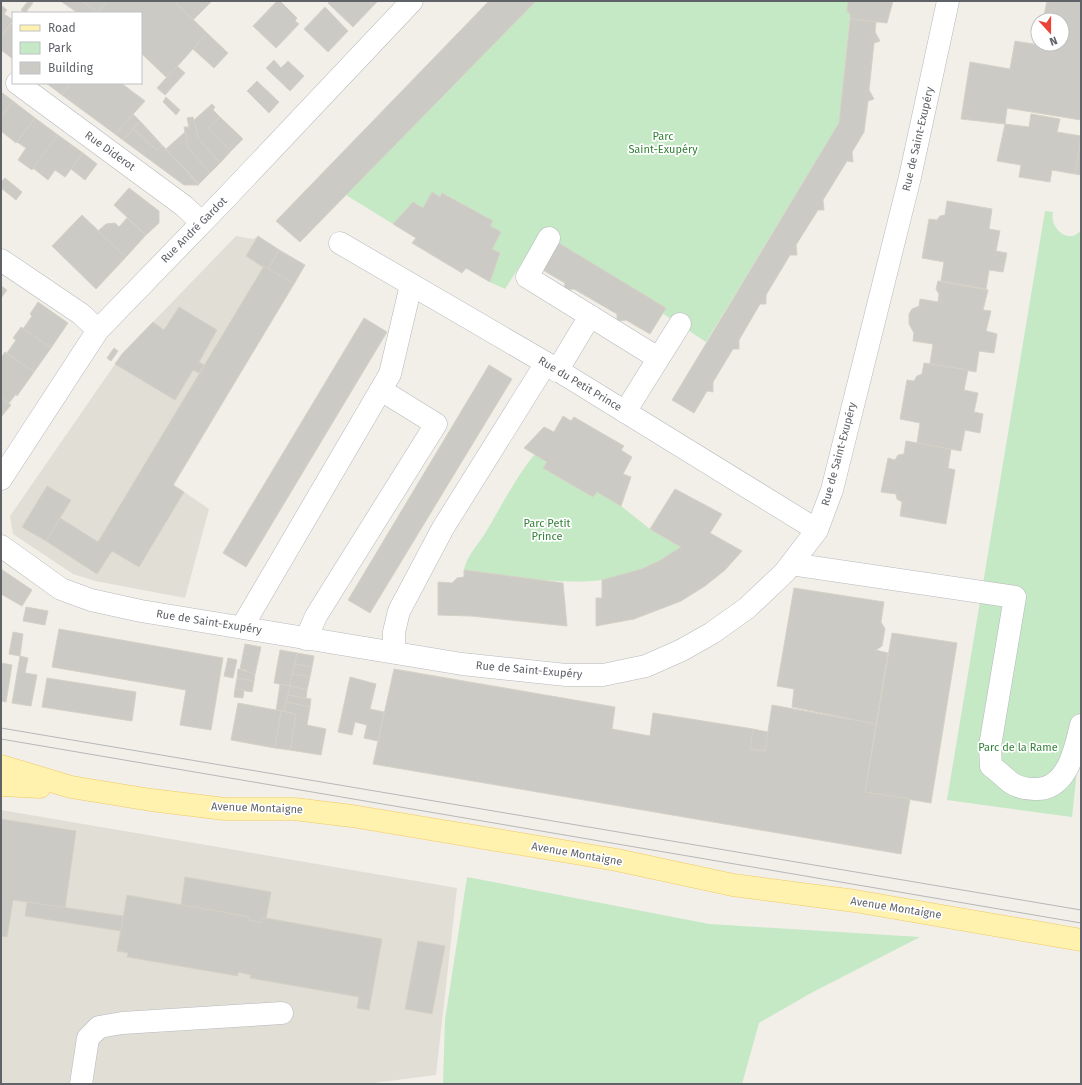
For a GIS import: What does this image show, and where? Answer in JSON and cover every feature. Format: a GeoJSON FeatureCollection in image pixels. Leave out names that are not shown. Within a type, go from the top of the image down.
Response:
{"type":"FeatureCollection","features":[{"type":"Feature","properties":{"kind":"main road","name":"Avenue Montaigne"},"geometry":{"type":"LineString","coordinates":[[1,766],[71,787],[150,800],[225,809],[294,809],[352,816],[617,860],[726,884],[855,901],[1081,940]]}},
{"type":"Feature","properties":{"kind":"main road","name":"Avenue Montaigne"},"geometry":{"type":"LineString","coordinates":[[1,785],[71,787]]}},
{"type":"Feature","properties":{"kind":"street","name":"Rue André Gardot"},"geometry":{"type":"LineString","coordinates":[[1,479],[98,330],[201,222],[224,200],[412,1]]}},
{"type":"Feature","properties":{"kind":"street","name":"Rue de Saint-Exupéry"},"geometry":{"type":"LineString","coordinates":[[1,546],[61,589],[91,600],[141,611],[462,664],[566,676],[603,676],[646,666],[682,650],[712,633],[747,608],[785,572],[817,530],[832,490],[910,177],[948,1]]}},
{"type":"Feature","properties":{"kind":"street"},"geometry":{"type":"LineString","coordinates":[[1,72],[12,79]]}},
{"type":"Feature","properties":{"kind":"street","name":"Rue Diderot"},"geometry":{"type":"LineString","coordinates":[[18,84],[184,206],[201,222]]}},
{"type":"Feature","properties":{"kind":"street"},"geometry":{"type":"LineString","coordinates":[[549,238],[527,277],[658,358]]}},
{"type":"Feature","properties":{"kind":"street","name":"Rue du Petit Prince"},"geometry":{"type":"LineString","coordinates":[[340,244],[552,367],[817,530]]}},
{"type":"Feature","properties":{"kind":"street"},"geometry":{"type":"LineString","coordinates":[[1,260],[81,314],[98,330]]}},
{"type":"Feature","properties":{"kind":"street"},"geometry":{"type":"LineString","coordinates":[[242,627],[390,374],[411,285]]}},
{"type":"Feature","properties":{"kind":"street"},"geometry":{"type":"LineString","coordinates":[[394,652],[394,632],[403,604],[443,528],[540,376],[552,367],[590,316]]}},
{"type":"Feature","properties":{"kind":"street"},"geometry":{"type":"LineString","coordinates":[[625,412],[680,324]]}},
{"type":"Feature","properties":{"kind":"street"},"geometry":{"type":"LineString","coordinates":[[306,639],[316,616],[436,424],[380,390]]}},
{"type":"Feature","properties":{"kind":"street"},"geometry":{"type":"LineString","coordinates":[[791,564],[1015,597],[990,746],[991,766],[1011,783],[1024,789],[1041,790],[1053,785],[1067,770],[1074,752],[1081,725]]}},
{"type":"Feature","properties":{"kind":"street"},"geometry":{"type":"LineString","coordinates":[[81,1084],[88,1038],[99,1027],[122,1023],[282,1013]]}},
{"type":"Feature","properties":{"kind":"shaded area"},"geometry":{"type":"Polygon","coordinates":[[[236,236],[253,239],[258,236],[305,265],[174,485],[209,509],[185,598],[95,581],[73,574],[13,534],[10,516],[122,354],[236,236]]]}},
{"type":"Feature","properties":{"kind":"shaded area"},"geometry":{"type":"Polygon","coordinates":[[[1,810],[457,888],[436,1075],[365,1084],[1,1084],[1,810]]]}},
{"type":"Feature","properties":{"kind":"green space","name":"Parc Saint-Exupéry"},"geometry":{"type":"Polygon","coordinates":[[[536,1],[848,1],[850,13],[839,123],[706,342],[541,233],[505,289],[490,282],[500,253],[492,249],[490,226],[493,221],[443,193],[440,197],[432,192],[423,208],[413,202],[393,224],[346,195],[536,1]]]}},
{"type":"Feature","properties":{"kind":"green space","name":"Parc de la Rame"},"geometry":{"type":"Polygon","coordinates":[[[1045,211],[1053,212],[1054,224],[1061,233],[1066,236],[1076,234],[1081,230],[1081,732],[1072,817],[947,800],[1045,211]]]}},
{"type":"Feature","properties":{"kind":"green space","name":"Parc Petit Prince"},"geometry":{"type":"Polygon","coordinates":[[[535,454],[547,462],[544,468],[593,497],[597,492],[621,506],[650,529],[681,547],[642,570],[620,577],[598,580],[576,582],[554,581],[464,570],[470,556],[521,473],[535,454]]]}},
{"type":"Feature","properties":{"kind":"green space"},"geometry":{"type":"Polygon","coordinates":[[[467,877],[709,924],[920,937],[811,993],[759,1023],[742,1084],[443,1084],[445,1020],[467,877]]]}},
{"type":"Feature","properties":{"kind":"building"},"geometry":{"type":"Polygon","coordinates":[[[28,1],[33,3],[26,12],[21,10],[28,1]]]}},
{"type":"Feature","properties":{"kind":"building"},"geometry":{"type":"Polygon","coordinates":[[[82,1],[98,12],[77,12],[62,2],[82,1]]]}},
{"type":"Feature","properties":{"kind":"building"},"geometry":{"type":"Polygon","coordinates":[[[82,1],[107,1],[98,12],[82,1]]]}},
{"type":"Feature","properties":{"kind":"building"},"geometry":{"type":"Polygon","coordinates":[[[107,1],[174,1],[207,33],[167,78],[142,54],[142,12],[99,11],[107,1]]]}},
{"type":"Feature","properties":{"kind":"building"},"geometry":{"type":"Polygon","coordinates":[[[174,1],[212,1],[193,20],[174,1]]]}},
{"type":"Feature","properties":{"kind":"building"},"geometry":{"type":"Polygon","coordinates":[[[277,1],[280,1],[297,18],[295,21],[299,24],[276,48],[253,26],[277,1]]]}},
{"type":"Feature","properties":{"kind":"building"},"geometry":{"type":"Polygon","coordinates":[[[331,1],[368,1],[373,6],[353,27],[328,3],[331,1]]]}},
{"type":"Feature","properties":{"kind":"building"},"geometry":{"type":"Polygon","coordinates":[[[368,1],[378,1],[373,6],[368,1]]]}},
{"type":"Feature","properties":{"kind":"building"},"geometry":{"type":"Polygon","coordinates":[[[489,1],[536,1],[300,242],[276,221],[489,1]]]}},
{"type":"Feature","properties":{"kind":"building"},"geometry":{"type":"Polygon","coordinates":[[[848,1],[893,1],[887,23],[850,19],[850,13],[847,12],[848,1]]]}},
{"type":"Feature","properties":{"kind":"building"},"geometry":{"type":"Polygon","coordinates":[[[1047,1],[1081,1],[1081,120],[1007,108],[1005,124],[961,119],[970,62],[1010,69],[1015,41],[1030,44],[1030,52],[1070,52],[1070,12],[1045,12],[1047,1]]]}},
{"type":"Feature","properties":{"kind":"building"},"geometry":{"type":"Polygon","coordinates":[[[1,5],[7,10],[4,14],[12,19],[12,21],[1,37],[1,5]]]}},
{"type":"Feature","properties":{"kind":"building"},"geometry":{"type":"Polygon","coordinates":[[[325,7],[348,31],[328,52],[304,29],[325,7]]]}},
{"type":"Feature","properties":{"kind":"building"},"geometry":{"type":"Polygon","coordinates":[[[850,19],[876,22],[875,32],[880,41],[874,43],[869,90],[874,99],[868,101],[864,132],[852,152],[853,162],[847,161],[823,200],[824,210],[818,210],[796,245],[797,255],[790,255],[766,295],[766,304],[760,304],[739,340],[739,349],[733,349],[713,382],[713,392],[707,391],[694,413],[672,400],[839,123],[850,19]]]}},
{"type":"Feature","properties":{"kind":"building"},"geometry":{"type":"Polygon","coordinates":[[[11,24],[12,58],[1,50],[1,37],[11,24]]]}},
{"type":"Feature","properties":{"kind":"building"},"geometry":{"type":"Polygon","coordinates":[[[207,33],[228,53],[214,68],[193,49],[207,33]]]}},
{"type":"Feature","properties":{"kind":"building"},"geometry":{"type":"Polygon","coordinates":[[[274,60],[281,68],[288,61],[304,76],[290,91],[266,68],[274,60]]]}},
{"type":"Feature","properties":{"kind":"building"},"geometry":{"type":"Polygon","coordinates":[[[177,66],[185,73],[165,95],[157,88],[177,66]]]}},
{"type":"Feature","properties":{"kind":"building"},"geometry":{"type":"Polygon","coordinates":[[[257,81],[279,102],[269,113],[247,91],[257,81]]]}},
{"type":"Feature","properties":{"kind":"building"},"geometry":{"type":"Polygon","coordinates":[[[47,84],[70,84],[62,95],[47,84]]]}},
{"type":"Feature","properties":{"kind":"building"},"geometry":{"type":"Polygon","coordinates":[[[70,84],[122,84],[145,101],[115,134],[62,95],[70,84]]]}},
{"type":"Feature","properties":{"kind":"building"},"geometry":{"type":"Polygon","coordinates":[[[1,92],[13,101],[1,117],[1,92]]]}},
{"type":"Feature","properties":{"kind":"building"},"geometry":{"type":"Polygon","coordinates":[[[166,97],[180,110],[176,115],[163,102],[166,97]]]}},
{"type":"Feature","properties":{"kind":"building"},"geometry":{"type":"Polygon","coordinates":[[[13,101],[35,118],[16,143],[1,131],[1,117],[13,101]]]}},
{"type":"Feature","properties":{"kind":"building"},"geometry":{"type":"Polygon","coordinates":[[[212,104],[215,107],[213,110],[220,117],[209,128],[231,151],[220,163],[198,138],[194,120],[212,104]]]}},
{"type":"Feature","properties":{"kind":"building"},"geometry":{"type":"Polygon","coordinates":[[[133,114],[140,121],[123,140],[115,134],[133,114]]]}},
{"type":"Feature","properties":{"kind":"building"},"geometry":{"type":"Polygon","coordinates":[[[1031,114],[1060,119],[1057,132],[1081,136],[1075,174],[1052,170],[1050,182],[1019,177],[1021,165],[997,161],[1005,124],[1029,127],[1031,114]]]}},
{"type":"Feature","properties":{"kind":"building"},"geometry":{"type":"Polygon","coordinates":[[[193,117],[198,138],[220,163],[210,173],[188,148],[184,127],[189,127],[187,118],[193,117]]]}},
{"type":"Feature","properties":{"kind":"building"},"geometry":{"type":"Polygon","coordinates":[[[220,117],[243,139],[231,151],[209,128],[220,117]]]}},
{"type":"Feature","properties":{"kind":"building"},"geometry":{"type":"Polygon","coordinates":[[[35,118],[58,135],[32,170],[18,160],[26,148],[17,142],[35,118]]]}},
{"type":"Feature","properties":{"kind":"building"},"geometry":{"type":"Polygon","coordinates":[[[140,121],[162,145],[157,150],[133,129],[140,121]]]}},
{"type":"Feature","properties":{"kind":"building"},"geometry":{"type":"Polygon","coordinates":[[[133,129],[157,150],[162,145],[199,185],[184,185],[123,140],[133,129]]]}},
{"type":"Feature","properties":{"kind":"building"},"geometry":{"type":"Polygon","coordinates":[[[185,132],[188,148],[210,173],[199,184],[166,149],[185,132]]]}},
{"type":"Feature","properties":{"kind":"building"},"geometry":{"type":"Polygon","coordinates":[[[58,135],[83,153],[65,177],[55,170],[48,180],[33,168],[58,135]]]}},
{"type":"Feature","properties":{"kind":"building"},"geometry":{"type":"Polygon","coordinates":[[[1081,136],[1081,175],[1075,174],[1081,136]]]}},
{"type":"Feature","properties":{"kind":"building"},"geometry":{"type":"Polygon","coordinates":[[[83,153],[97,164],[85,180],[71,169],[83,153]]]}},
{"type":"Feature","properties":{"kind":"building"},"geometry":{"type":"Polygon","coordinates":[[[5,178],[22,192],[16,200],[1,188],[1,182],[5,178]]]}},
{"type":"Feature","properties":{"kind":"building"},"geometry":{"type":"Polygon","coordinates":[[[129,188],[159,211],[159,223],[146,235],[114,205],[129,188]]]}},
{"type":"Feature","properties":{"kind":"building"},"geometry":{"type":"Polygon","coordinates":[[[432,192],[440,197],[442,193],[493,221],[490,226],[501,232],[492,249],[500,253],[490,282],[466,268],[462,273],[412,243],[416,238],[393,224],[413,202],[423,208],[432,192]]]}},
{"type":"Feature","properties":{"kind":"building"},"geometry":{"type":"Polygon","coordinates":[[[947,201],[992,209],[989,229],[1000,231],[996,251],[1007,253],[1003,272],[989,270],[986,289],[941,281],[944,262],[922,258],[929,219],[937,220],[940,216],[945,215],[947,201]]]}},
{"type":"Feature","properties":{"kind":"building"},"geometry":{"type":"Polygon","coordinates":[[[82,215],[126,257],[96,289],[52,246],[82,215]]]}},
{"type":"Feature","properties":{"kind":"building"},"geometry":{"type":"Polygon","coordinates":[[[127,218],[146,235],[126,257],[98,231],[106,224],[115,223],[119,227],[127,218]]]}},
{"type":"Feature","properties":{"kind":"building"},"geometry":{"type":"Polygon","coordinates":[[[258,236],[279,250],[268,269],[246,256],[258,236]]]}},
{"type":"Feature","properties":{"kind":"building"},"geometry":{"type":"Polygon","coordinates":[[[557,242],[666,308],[650,334],[626,320],[617,321],[617,314],[574,289],[564,290],[565,283],[541,269],[557,242]]]}},
{"type":"Feature","properties":{"kind":"building"},"geometry":{"type":"Polygon","coordinates":[[[279,250],[305,265],[294,284],[268,269],[279,250]]]}},
{"type":"Feature","properties":{"kind":"building"},"geometry":{"type":"Polygon","coordinates":[[[264,266],[294,284],[173,485],[184,492],[139,567],[112,551],[97,574],[46,541],[60,518],[98,542],[264,266]]]}},
{"type":"Feature","properties":{"kind":"building"},"geometry":{"type":"Polygon","coordinates":[[[938,281],[988,290],[983,310],[991,311],[986,331],[997,334],[994,353],[979,351],[976,372],[930,364],[933,344],[913,341],[914,333],[909,324],[909,314],[912,309],[919,306],[920,299],[938,302],[939,294],[936,289],[938,281]]]}},
{"type":"Feature","properties":{"kind":"building"},"geometry":{"type":"Polygon","coordinates":[[[1,286],[7,290],[1,298],[1,286]]]}},
{"type":"Feature","properties":{"kind":"building"},"geometry":{"type":"Polygon","coordinates":[[[38,302],[68,323],[51,348],[23,329],[32,316],[30,314],[38,302]]]}},
{"type":"Feature","properties":{"kind":"building"},"geometry":{"type":"Polygon","coordinates":[[[179,307],[217,330],[199,362],[204,365],[199,373],[193,370],[175,400],[115,364],[122,354],[153,322],[164,330],[179,307]]]}},
{"type":"Feature","properties":{"kind":"building"},"geometry":{"type":"Polygon","coordinates":[[[364,318],[387,332],[246,567],[223,553],[364,318]]]}},
{"type":"Feature","properties":{"kind":"building"},"geometry":{"type":"Polygon","coordinates":[[[21,327],[51,348],[34,372],[7,353],[16,340],[13,338],[21,327]]]}},
{"type":"Feature","properties":{"kind":"building"},"geometry":{"type":"Polygon","coordinates":[[[114,348],[118,351],[111,361],[107,358],[114,348]]]}},
{"type":"Feature","properties":{"kind":"building"},"geometry":{"type":"Polygon","coordinates":[[[5,352],[34,372],[17,396],[16,394],[9,403],[1,398],[1,358],[5,352]]]}},
{"type":"Feature","properties":{"kind":"building"},"geometry":{"type":"Polygon","coordinates":[[[924,363],[968,370],[964,390],[978,393],[974,412],[983,414],[980,433],[965,430],[961,451],[917,443],[920,423],[900,419],[907,380],[914,381],[917,376],[922,374],[924,363]]]}},
{"type":"Feature","properties":{"kind":"building"},"geometry":{"type":"Polygon","coordinates":[[[489,365],[512,379],[370,613],[348,600],[489,365]]]}},
{"type":"Feature","properties":{"kind":"building"},"geometry":{"type":"Polygon","coordinates":[[[1,398],[11,405],[1,417],[1,398]]]}},
{"type":"Feature","properties":{"kind":"building"},"geometry":{"type":"Polygon","coordinates":[[[563,416],[571,421],[574,417],[624,446],[621,450],[632,457],[623,474],[631,477],[621,506],[597,492],[593,497],[543,468],[547,462],[524,448],[544,427],[554,432],[563,416]]]}},
{"type":"Feature","properties":{"kind":"building"},"geometry":{"type":"Polygon","coordinates":[[[906,441],[951,449],[948,468],[955,470],[946,524],[900,516],[902,502],[897,499],[896,494],[881,492],[888,458],[895,460],[898,455],[904,454],[906,441]]]}},
{"type":"Feature","properties":{"kind":"building"},"geometry":{"type":"Polygon","coordinates":[[[47,486],[71,500],[46,541],[22,527],[47,486]]]}},
{"type":"Feature","properties":{"kind":"building"},"geometry":{"type":"Polygon","coordinates":[[[675,489],[722,514],[710,533],[742,551],[725,570],[705,586],[681,601],[634,619],[596,626],[596,598],[602,598],[602,580],[642,569],[659,561],[681,547],[650,529],[675,489]]]}},
{"type":"Feature","properties":{"kind":"building"},"geometry":{"type":"Polygon","coordinates":[[[1,569],[32,590],[22,606],[1,594],[1,569]]]}},
{"type":"Feature","properties":{"kind":"building"},"geometry":{"type":"Polygon","coordinates":[[[464,570],[563,583],[567,626],[471,616],[438,615],[438,582],[452,583],[457,578],[464,577],[464,570]]]}},
{"type":"Feature","properties":{"kind":"building"},"geometry":{"type":"Polygon","coordinates":[[[794,588],[884,602],[881,622],[885,629],[882,646],[876,650],[888,653],[876,724],[792,707],[794,689],[777,686],[794,588]]]}},
{"type":"Feature","properties":{"kind":"building"},"geometry":{"type":"Polygon","coordinates":[[[26,607],[48,611],[45,625],[23,621],[26,607]]]}},
{"type":"Feature","properties":{"kind":"building"},"geometry":{"type":"Polygon","coordinates":[[[59,629],[223,658],[211,730],[180,725],[186,690],[52,667],[59,629]]]}},
{"type":"Feature","properties":{"kind":"building"},"geometry":{"type":"Polygon","coordinates":[[[13,632],[23,634],[20,656],[9,654],[13,632]]]}},
{"type":"Feature","properties":{"kind":"building"},"geometry":{"type":"Polygon","coordinates":[[[892,633],[957,643],[931,803],[865,792],[892,633]]]}},
{"type":"Feature","properties":{"kind":"building"},"geometry":{"type":"Polygon","coordinates":[[[245,644],[261,647],[255,674],[245,672],[246,670],[240,669],[245,644]]]}},
{"type":"Feature","properties":{"kind":"building"},"geometry":{"type":"Polygon","coordinates":[[[280,650],[297,653],[290,686],[274,683],[280,650]]]}},
{"type":"Feature","properties":{"kind":"building"},"geometry":{"type":"Polygon","coordinates":[[[297,653],[314,656],[312,667],[295,664],[297,653]]]}},
{"type":"Feature","properties":{"kind":"building"},"geometry":{"type":"Polygon","coordinates":[[[20,656],[28,658],[25,673],[37,675],[31,706],[12,703],[20,656]]]}},
{"type":"Feature","properties":{"kind":"building"},"geometry":{"type":"Polygon","coordinates":[[[228,658],[237,660],[233,678],[224,676],[228,658]]]}},
{"type":"Feature","properties":{"kind":"building"},"geometry":{"type":"Polygon","coordinates":[[[1,663],[12,665],[6,702],[1,701],[1,663]]]}},
{"type":"Feature","properties":{"kind":"building"},"geometry":{"type":"Polygon","coordinates":[[[295,664],[312,667],[310,677],[292,674],[295,664]]]}},
{"type":"Feature","properties":{"kind":"building"},"geometry":{"type":"Polygon","coordinates":[[[238,669],[255,674],[254,681],[237,678],[238,669]]]}},
{"type":"Feature","properties":{"kind":"building"},"geometry":{"type":"Polygon","coordinates":[[[394,669],[615,707],[612,729],[650,736],[653,713],[753,729],[750,749],[765,751],[772,705],[876,724],[865,792],[910,799],[901,854],[373,764],[394,669]]]}},
{"type":"Feature","properties":{"kind":"building"},"geometry":{"type":"Polygon","coordinates":[[[292,674],[310,677],[307,690],[290,686],[292,674]]]}},
{"type":"Feature","properties":{"kind":"building"},"geometry":{"type":"Polygon","coordinates":[[[350,677],[376,684],[370,709],[384,712],[378,741],[364,738],[367,725],[355,722],[352,735],[338,732],[350,677]]]}},
{"type":"Feature","properties":{"kind":"building"},"geometry":{"type":"Polygon","coordinates":[[[47,678],[136,692],[132,721],[42,707],[47,678]]]}},
{"type":"Feature","properties":{"kind":"building"},"geometry":{"type":"Polygon","coordinates":[[[237,678],[254,681],[252,692],[235,689],[237,678]]]}},
{"type":"Feature","properties":{"kind":"building"},"geometry":{"type":"Polygon","coordinates":[[[280,684],[290,686],[284,711],[276,711],[280,684]]]}},
{"type":"Feature","properties":{"kind":"building"},"geometry":{"type":"Polygon","coordinates":[[[290,686],[307,690],[306,698],[288,695],[290,686]]]}},
{"type":"Feature","properties":{"kind":"building"},"geometry":{"type":"Polygon","coordinates":[[[235,689],[244,690],[243,698],[234,697],[235,689]]]}},
{"type":"Feature","properties":{"kind":"building"},"geometry":{"type":"Polygon","coordinates":[[[288,695],[311,699],[310,707],[286,702],[288,695]]]}},
{"type":"Feature","properties":{"kind":"building"},"geometry":{"type":"Polygon","coordinates":[[[286,702],[310,707],[307,725],[326,729],[321,755],[290,750],[296,714],[284,711],[286,702]]]}},
{"type":"Feature","properties":{"kind":"building"},"geometry":{"type":"Polygon","coordinates":[[[238,703],[281,711],[275,748],[231,740],[238,703]]]}},
{"type":"Feature","properties":{"kind":"building"},"geometry":{"type":"Polygon","coordinates":[[[281,711],[296,714],[290,750],[275,748],[281,711]]]}},
{"type":"Feature","properties":{"kind":"building"},"geometry":{"type":"Polygon","coordinates":[[[753,729],[768,732],[765,751],[750,749],[753,729]]]}},
{"type":"Feature","properties":{"kind":"building"},"geometry":{"type":"Polygon","coordinates":[[[1,819],[76,831],[65,908],[13,900],[7,937],[1,936],[1,819]]]}},
{"type":"Feature","properties":{"kind":"building"},"geometry":{"type":"Polygon","coordinates":[[[185,877],[271,892],[266,919],[262,919],[261,923],[249,920],[250,917],[181,905],[185,877]]]}},
{"type":"Feature","properties":{"kind":"building"},"geometry":{"type":"Polygon","coordinates":[[[127,895],[250,917],[249,920],[261,923],[262,919],[266,918],[382,939],[369,1010],[357,1008],[359,997],[250,978],[251,975],[238,972],[238,976],[127,957],[128,953],[117,951],[127,895]]]}},
{"type":"Feature","properties":{"kind":"building"},"geometry":{"type":"Polygon","coordinates":[[[27,902],[123,916],[121,931],[25,916],[27,902]]]}},
{"type":"Feature","properties":{"kind":"building"},"geometry":{"type":"Polygon","coordinates":[[[418,941],[445,946],[432,1014],[405,1009],[418,941]]]}},
{"type":"Feature","properties":{"kind":"tram line"},"geometry":{"type":"LineString","coordinates":[[1,728],[1081,910]]}},
{"type":"Feature","properties":{"kind":"tram line"},"geometry":{"type":"LineString","coordinates":[[1,739],[1081,923]]}}]}
